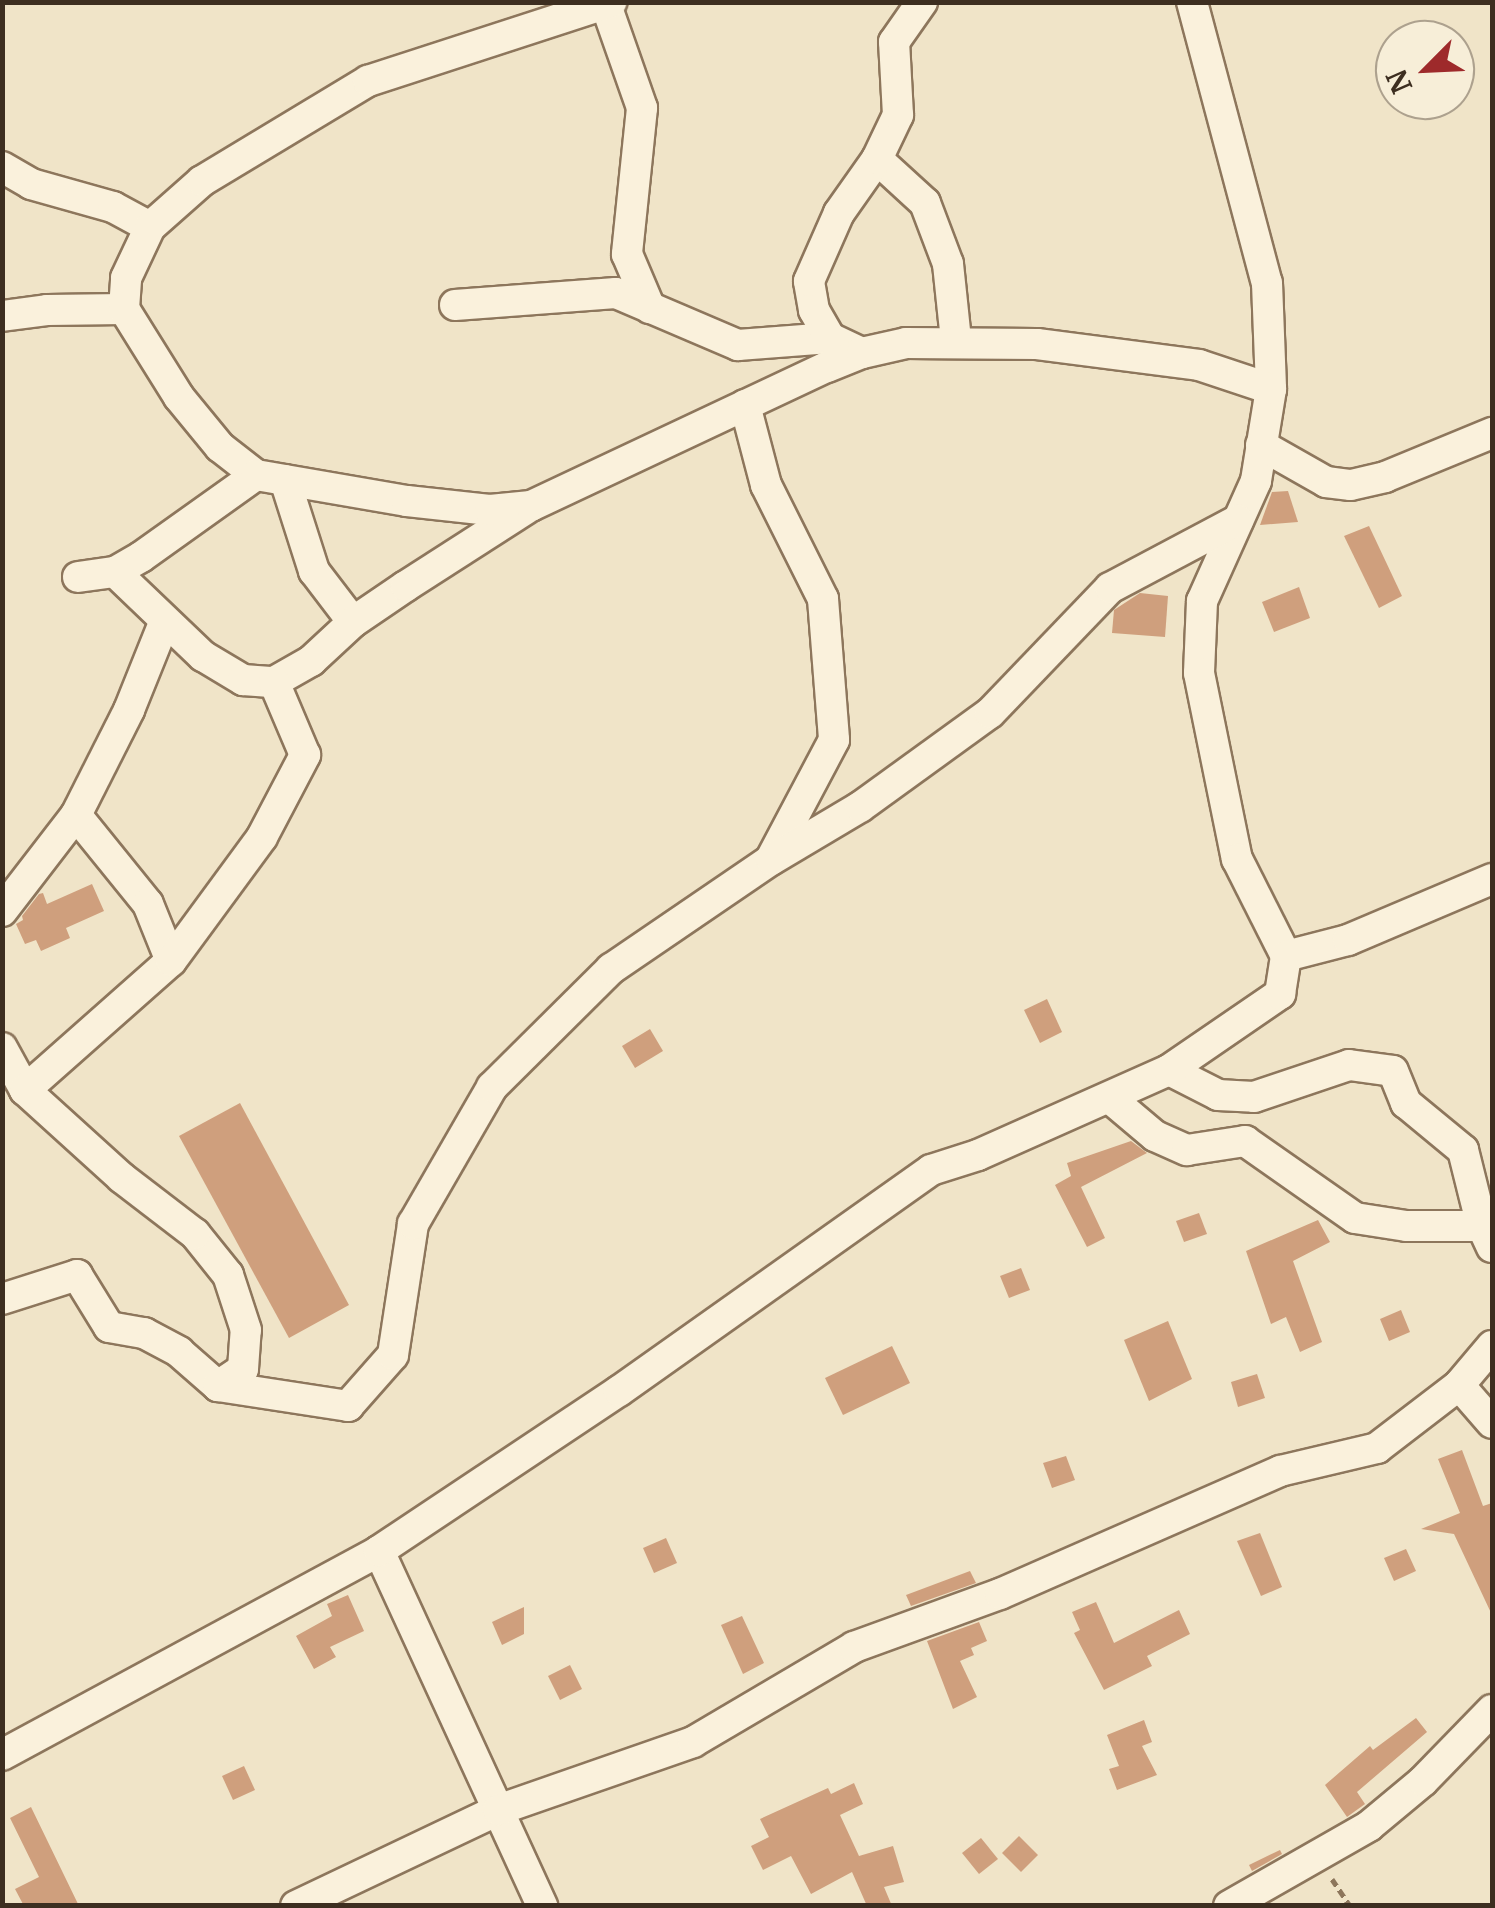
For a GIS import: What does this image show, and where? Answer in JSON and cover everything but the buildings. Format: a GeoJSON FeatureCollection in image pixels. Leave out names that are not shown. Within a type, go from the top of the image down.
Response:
{"type":"FeatureCollection","features":[{"type":"Feature","properties":{"kind":"street"},"geometry":{"type":"LineString","coordinates":[[830,338],[814,310],[809,280],[839,213],[877,159],[898,115],[894,42],[922,2]]}},
{"type":"Feature","properties":{"kind":"street"},"geometry":{"type":"LineString","coordinates":[[2,1754],[378,1551],[620,1390],[931,1170],[978,1155],[1169,1070],[1280,994],[1286,956],[1237,859],[1198,674],[1202,601],[1256,480],[1271,388],[1267,283],[1192,2]]}},
{"type":"Feature","properties":{"kind":"street"},"geometry":{"type":"LineString","coordinates":[[531,506],[490,510],[407,502],[271,478],[220,447],[179,397],[124,309],[126,278],[150,227],[202,181],[368,81],[609,4],[642,108],[626,254],[650,308]]}},
{"type":"Feature","properties":{"kind":"street"},"geometry":{"type":"LineString","coordinates":[[877,159],[925,204],[948,264],[956,340]]}},
{"type":"Feature","properties":{"kind":"street"},"geometry":{"type":"LineString","coordinates":[[2,168],[32,184],[113,208],[150,227]]}},
{"type":"Feature","properties":{"kind":"street"},"geometry":{"type":"LineString","coordinates":[[455,304],[616,293],[738,346],[830,338],[862,353]]}},
{"type":"Feature","properties":{"kind":"street"},"geometry":{"type":"LineString","coordinates":[[2,316],[47,310],[124,309]]}},
{"type":"Feature","properties":{"kind":"street"},"geometry":{"type":"LineString","coordinates":[[114,572],[203,656],[243,680],[274,682],[310,661],[353,622],[531,506],[862,353],[906,343],[956,340],[1037,344],[1199,365],[1271,388]]}},
{"type":"Feature","properties":{"kind":"street"},"geometry":{"type":"LineString","coordinates":[[745,404],[766,485],[822,600],[834,740],[771,860]]}},
{"type":"Feature","properties":{"kind":"street"},"geometry":{"type":"LineString","coordinates":[[1261,445],[1326,482],[1351,484],[1385,477],[1492,433]]}},
{"type":"Feature","properties":{"kind":"street"},"geometry":{"type":"LineString","coordinates":[[78,577],[114,572],[271,478]]}},
{"type":"Feature","properties":{"kind":"street"},"geometry":{"type":"LineString","coordinates":[[271,478],[314,571],[353,622]]}},
{"type":"Feature","properties":{"kind":"street"},"geometry":{"type":"LineString","coordinates":[[2,1300],[77,1275],[109,1327],[144,1333],[179,1352],[218,1386],[348,1406],[393,1355],[413,1224],[492,1087],[611,970],[771,860],[860,807],[990,713],[1110,588],[1238,520]]}},
{"type":"Feature","properties":{"kind":"street"},"geometry":{"type":"LineString","coordinates":[[2,912],[76,815],[129,710],[164,622]]}},
{"type":"Feature","properties":{"kind":"street"},"geometry":{"type":"LineString","coordinates":[[25,1090],[171,961],[262,837],[305,754],[274,682]]}},
{"type":"Feature","properties":{"kind":"street"},"geometry":{"type":"LineString","coordinates":[[76,815],[148,904],[171,961]]}},
{"type":"Feature","properties":{"kind":"street"},"geometry":{"type":"LineString","coordinates":[[1286,956],[1348,940],[1492,879]]}},
{"type":"Feature","properties":{"kind":"street"},"geometry":{"type":"LineString","coordinates":[[2,1048],[25,1090],[122,1178],[195,1234],[228,1275],[246,1330],[243,1369],[218,1386]]}},
{"type":"Feature","properties":{"kind":"street"},"geometry":{"type":"LineString","coordinates":[[1110,1099],[1155,1136],[1187,1150],[1246,1141],[1354,1218],[1487,1237],[1462,1150],[1406,1103],[1393,1071],[1350,1065],[1254,1097],[1218,1095],[1169,1070]]}},
{"type":"Feature","properties":{"kind":"street"},"geometry":{"type":"LineString","coordinates":[[296,1906],[339,1896],[498,1810],[693,1742],[854,1648],[1000,1594],[1280,1471],[1376,1448],[1458,1384],[1492,1346]]}},
{"type":"Feature","properties":{"kind":"street"},"geometry":{"type":"LineString","coordinates":[[1458,1384],[1492,1423]]}},
{"type":"Feature","properties":{"kind":"street"},"geometry":{"type":"LineString","coordinates":[[378,1551],[542,1906]]}},
{"type":"Feature","properties":{"kind":"street"},"geometry":{"type":"LineString","coordinates":[[1229,1906],[1369,1826],[1423,1781],[1492,1710]]}}]}
